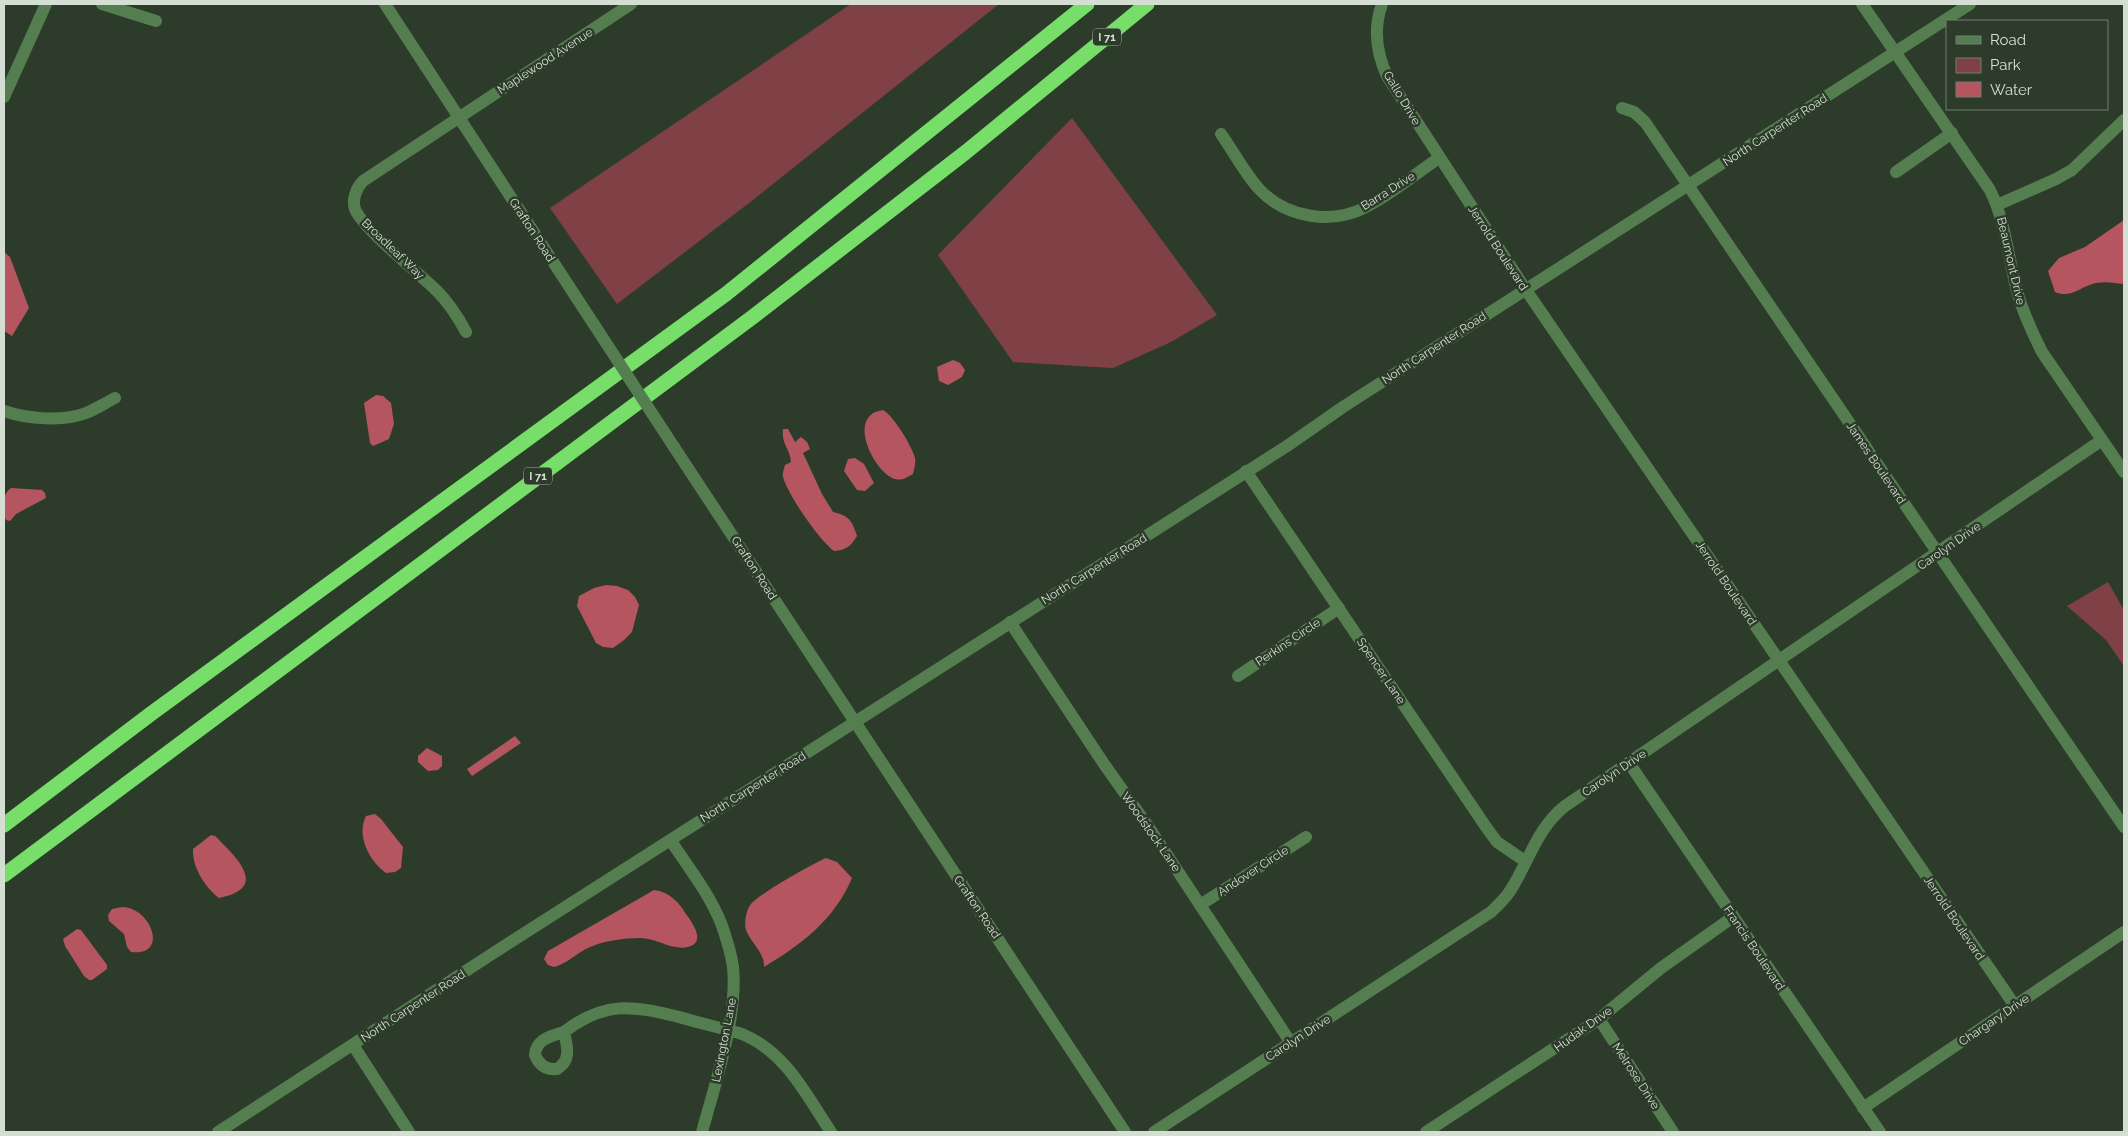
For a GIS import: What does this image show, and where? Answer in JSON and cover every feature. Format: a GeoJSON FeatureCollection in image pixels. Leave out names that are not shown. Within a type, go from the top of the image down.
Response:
{"type":"FeatureCollection","features":[{"type":"Feature","properties":{"kind":"highway"},"geometry":{"type":"LineString","coordinates":[[4,825],[152,713],[726,294],[1087,4]]}},
{"type":"Feature","properties":{"kind":"highway","name":"I 71"},"geometry":{"type":"LineString","coordinates":[[4,875],[754,316],[980,141],[1147,4]]}},
{"type":"Feature","properties":{"kind":"street"},"geometry":{"type":"LineString","coordinates":[[4,97],[46,4]]}},
{"type":"Feature","properties":{"kind":"street"},"geometry":{"type":"LineString","coordinates":[[102,4],[156,21]]}},
{"type":"Feature","properties":{"kind":"street","name":"Grafton Road"},"geometry":{"type":"LineString","coordinates":[[385,4],[1125,1132]]}},
{"type":"Feature","properties":{"kind":"street","name":"Maplewood Avenue"},"geometry":{"type":"LineString","coordinates":[[459,118],[631,4]]}},
{"type":"Feature","properties":{"kind":"street","name":"Gallo Drive"},"geometry":{"type":"LineString","coordinates":[[1382,4],[1377,20],[1376,37],[1382,65],[1439,158]]}},
{"type":"Feature","properties":{"kind":"street","name":"Beaumont Drive"},"geometry":{"type":"LineString","coordinates":[[1862,4],[1987,186],[1997,205],[2008,242],[2017,290],[2032,332],[2042,352],[2124,472]]}},
{"type":"Feature","properties":{"kind":"street","name":"North Carpenter Road"},"geometry":{"type":"LineString","coordinates":[[218,1132],[1246,472],[1970,4]]}},
{"type":"Feature","properties":{"kind":"street","name":"James Boulevard"},"geometry":{"type":"LineString","coordinates":[[1622,108],[1634,112],[1645,122],[2124,827]]}},
{"type":"Feature","properties":{"kind":"street","name":"Broadleaf Way"},"geometry":{"type":"LineString","coordinates":[[459,118],[363,181],[357,189],[354,204],[362,221],[444,298],[466,332]]}},
{"type":"Feature","properties":{"kind":"street"},"geometry":{"type":"LineString","coordinates":[[1997,205],[2072,170],[2124,120]]}},
{"type":"Feature","properties":{"kind":"street"},"geometry":{"type":"LineString","coordinates":[[1896,172],[1952,133]]}},
{"type":"Feature","properties":{"kind":"street","name":"Barra Drive"},"geometry":{"type":"LineString","coordinates":[[1221,134],[1261,191],[1284,208],[1310,216],[1338,216],[1366,207],[1439,158]]}},
{"type":"Feature","properties":{"kind":"street","name":"Jerrold Boulevard"},"geometry":{"type":"LineString","coordinates":[[1439,158],[1526,290],[2015,1006]]}},
{"type":"Feature","properties":{"kind":"street"},"geometry":{"type":"LineString","coordinates":[[4,411],[35,417],[69,416],[84,414],[114,398]]}},
{"type":"Feature","properties":{"kind":"street","name":"Carolyn Drive"},"geometry":{"type":"LineString","coordinates":[[1154,1132],[1492,912],[1510,892],[1539,835],[1555,814],[1938,554],[2102,440]]}},
{"type":"Feature","properties":{"kind":"street","name":"Spencer Lane"},"geometry":{"type":"LineString","coordinates":[[1246,472],[1486,827],[1497,842],[1525,861]]}},
{"type":"Feature","properties":{"kind":"street","name":"Perkins Circle"},"geometry":{"type":"LineString","coordinates":[[1238,676],[1339,608]]}},
{"type":"Feature","properties":{"kind":"street","name":"Woodstock Lane"},"geometry":{"type":"LineString","coordinates":[[1010,622],[1291,1043]]}},
{"type":"Feature","properties":{"kind":"street","name":"Francis Boulevard"},"geometry":{"type":"LineString","coordinates":[[1629,763],[1880,1132]]}},
{"type":"Feature","properties":{"kind":"street","name":"Andover Circle"},"geometry":{"type":"LineString","coordinates":[[1200,905],[1306,837]]}},
{"type":"Feature","properties":{"kind":"street","name":"Lexington Lane"},"geometry":{"type":"LineString","coordinates":[[671,841],[711,902],[721,922],[733,968],[733,991],[728,1030],[702,1132]]}},
{"type":"Feature","properties":{"kind":"street","name":"Hudak Drive"},"geometry":{"type":"LineString","coordinates":[[1426,1132],[1599,1019],[1660,968],[1734,917]]}},
{"type":"Feature","properties":{"kind":"street","name":"Chargary Drive"},"geometry":{"type":"LineString","coordinates":[[1864,1108],[2124,932]]}},
{"type":"Feature","properties":{"kind":"street"},"geometry":{"type":"LineString","coordinates":[[564,1032],[590,1016],[605,1010],[627,1007],[645,1008],[728,1030],[757,1040],[780,1058],[791,1070],[831,1132]]}},
{"type":"Feature","properties":{"kind":"street","name":"Melrose Drive"},"geometry":{"type":"LineString","coordinates":[[1599,1019],[1673,1132]]}},
{"type":"Feature","properties":{"kind":"street"},"geometry":{"type":"LineString","coordinates":[[353,1045],[409,1132]]}},
{"type":"Feature","properties":{"kind":"green space"},"geometry":{"type":"Polygon","coordinates":[[[851,4],[999,4],[753,200],[617,304],[550,208],[851,4]]]}},
{"type":"Feature","properties":{"kind":"green space"},"geometry":{"type":"Polygon","coordinates":[[[1072,118],[1217,315],[1171,342],[1113,368],[1013,362],[938,255],[1072,118]]]}},
{"type":"Feature","properties":{"kind":"green space"},"geometry":{"type":"Polygon","coordinates":[[[2108,582],[2124,610],[2124,666],[2106,640],[2067,606],[2108,582]]]}},
{"type":"Feature","properties":{"kind":"water"},"geometry":{"type":"Polygon","coordinates":[[[2124,220],[2124,284],[2100,282],[2071,293],[2061,294],[2055,292],[2048,271],[2059,258],[2085,247],[2124,220]]]}},
{"type":"Feature","properties":{"kind":"water"},"geometry":{"type":"Polygon","coordinates":[[[4,252],[10,257],[29,308],[12,336],[4,331],[4,252]]]}},
{"type":"Feature","properties":{"kind":"water"},"geometry":{"type":"Polygon","coordinates":[[[953,360],[960,363],[965,370],[962,377],[948,385],[939,381],[937,367],[953,360]]]}},
{"type":"Feature","properties":{"kind":"water"},"geometry":{"type":"Polygon","coordinates":[[[376,395],[383,396],[391,403],[394,424],[389,439],[373,446],[370,443],[364,403],[376,395]]]}},
{"type":"Feature","properties":{"kind":"water"},"geometry":{"type":"Polygon","coordinates":[[[883,410],[902,431],[915,458],[913,474],[903,479],[895,479],[888,475],[881,469],[869,450],[865,429],[867,421],[873,413],[883,410]]]}},
{"type":"Feature","properties":{"kind":"water"},"geometry":{"type":"Polygon","coordinates":[[[783,429],[788,429],[795,442],[801,437],[807,442],[810,449],[803,453],[822,494],[833,512],[846,517],[853,526],[857,536],[850,545],[842,550],[834,551],[828,545],[797,505],[786,485],[783,471],[785,465],[791,462],[783,439],[783,429]]]}},
{"type":"Feature","properties":{"kind":"water"},"geometry":{"type":"Polygon","coordinates":[[[855,458],[864,464],[874,483],[865,491],[857,490],[844,471],[848,459],[855,458]]]}},
{"type":"Feature","properties":{"kind":"water"},"geometry":{"type":"Polygon","coordinates":[[[11,488],[42,490],[46,498],[16,514],[10,521],[6,520],[3,512],[3,502],[11,488]]]}},
{"type":"Feature","properties":{"kind":"water"},"geometry":{"type":"Polygon","coordinates":[[[606,585],[628,590],[635,597],[639,605],[632,632],[613,648],[603,647],[596,643],[577,606],[579,596],[594,588],[606,585]]]}},
{"type":"Feature","properties":{"kind":"water"},"geometry":{"type":"Polygon","coordinates":[[[515,736],[521,743],[472,776],[467,769],[515,736]]]}},
{"type":"Feature","properties":{"kind":"water"},"geometry":{"type":"Polygon","coordinates":[[[427,748],[442,756],[442,766],[438,770],[428,771],[418,762],[418,756],[427,748]]]}},
{"type":"Feature","properties":{"kind":"water"},"geometry":{"type":"Polygon","coordinates":[[[375,814],[403,847],[401,868],[395,872],[386,873],[374,862],[363,839],[363,823],[366,816],[375,814]]]}},
{"type":"Feature","properties":{"kind":"water"},"geometry":{"type":"Polygon","coordinates":[[[211,835],[215,836],[239,862],[246,879],[243,887],[235,893],[219,898],[200,876],[193,856],[193,849],[211,835]]]}},
{"type":"Feature","properties":{"kind":"water"},"geometry":{"type":"Polygon","coordinates":[[[826,858],[837,862],[852,878],[845,893],[816,930],[791,950],[764,967],[762,957],[746,930],[745,924],[749,907],[756,899],[826,858]]]}},
{"type":"Feature","properties":{"kind":"water"},"geometry":{"type":"Polygon","coordinates":[[[654,890],[669,895],[683,909],[697,934],[696,942],[693,945],[680,948],[647,939],[627,939],[604,942],[590,947],[554,967],[548,965],[544,959],[548,951],[654,890]]]}},
{"type":"Feature","properties":{"kind":"water"},"geometry":{"type":"Polygon","coordinates":[[[122,907],[132,909],[141,915],[152,931],[153,940],[150,947],[143,952],[131,952],[127,947],[124,934],[109,921],[108,915],[112,909],[122,907]]]}},
{"type":"Feature","properties":{"kind":"water"},"geometry":{"type":"Polygon","coordinates":[[[77,929],[81,930],[107,965],[107,969],[92,980],[84,976],[65,946],[63,939],[77,929]]]}}]}
